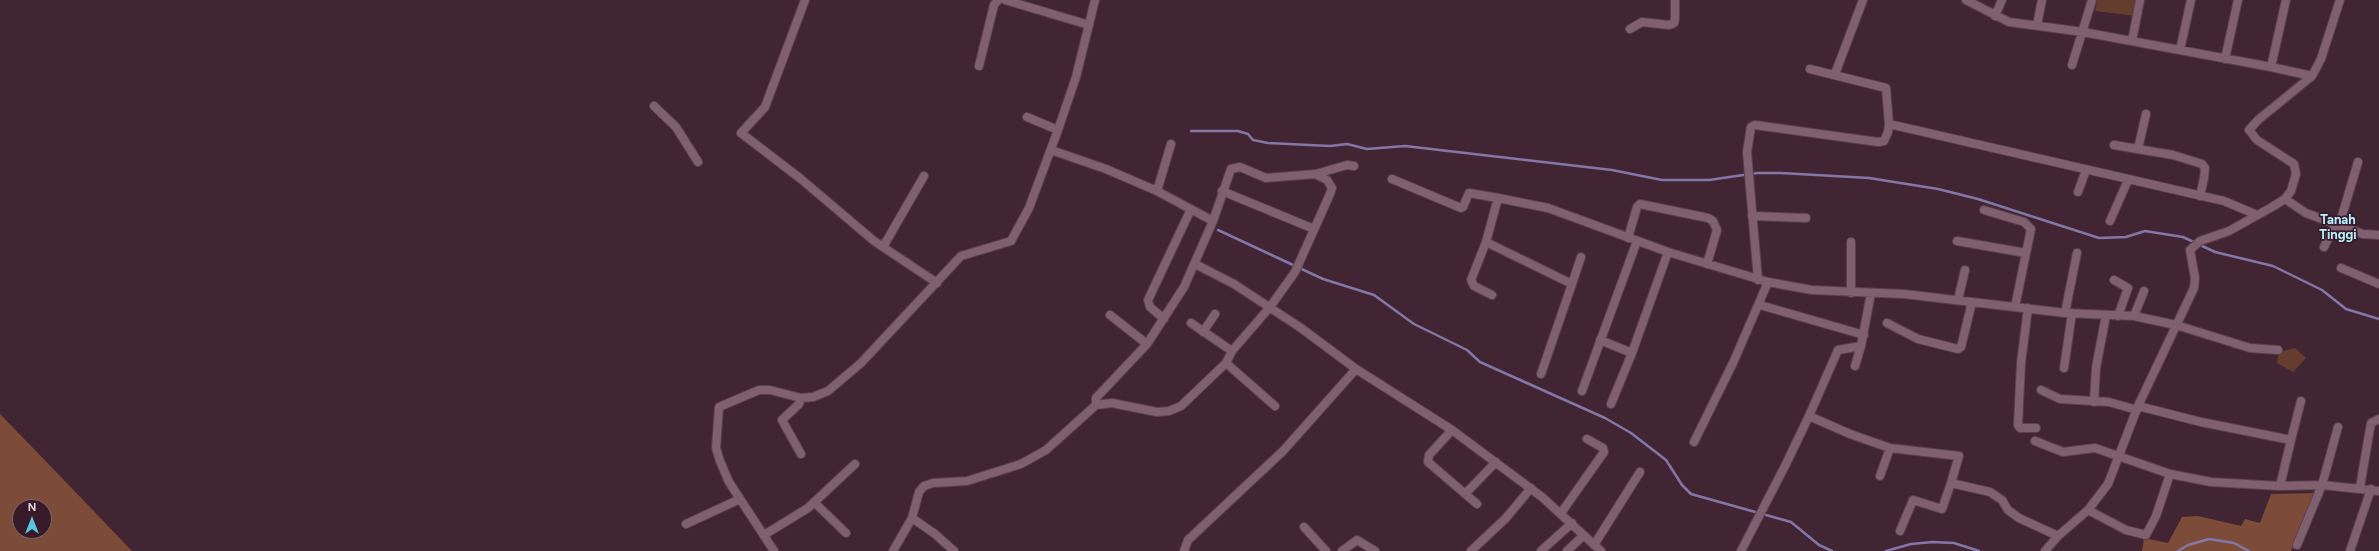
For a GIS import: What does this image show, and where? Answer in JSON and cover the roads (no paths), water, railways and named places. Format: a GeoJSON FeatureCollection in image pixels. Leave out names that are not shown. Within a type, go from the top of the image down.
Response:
{"type":"FeatureCollection","features":[{"type":"Feature","properties":{"kind":"street"},"geometry":{"type":"LineString","coordinates":[[805,0],[765,107],[741,133],[801,179],[846,219],[883,247],[937,283]]}},
{"type":"Feature","properties":{"kind":"street"},"geometry":{"type":"LineString","coordinates":[[979,66],[994,5],[998,0]]}},
{"type":"Feature","properties":{"kind":"street"},"geometry":{"type":"LineString","coordinates":[[1006,0],[1089,25]]}},
{"type":"Feature","properties":{"kind":"street"},"geometry":{"type":"LineString","coordinates":[[774,551],[726,476],[716,452],[719,407],[738,397],[765,389],[801,398],[822,394],[843,380],[937,283],[961,256],[1011,241],[1029,208],[1058,130],[1074,83],[1095,0]]}},
{"type":"Feature","properties":{"kind":"street"},"geometry":{"type":"LineString","coordinates":[[1630,29],[1642,22],[1670,25],[1676,19],[1675,0]]}},
{"type":"Feature","properties":{"kind":"street"},"geometry":{"type":"LineString","coordinates":[[1966,0],[1995,16],[2017,24],[2037,25],[2083,32],[2312,76]]}},
{"type":"Feature","properties":{"kind":"street"},"geometry":{"type":"LineString","coordinates":[[1995,16],[2002,0]]}},
{"type":"Feature","properties":{"kind":"street"},"geometry":{"type":"LineString","coordinates":[[2037,25],[2042,0]]}},
{"type":"Feature","properties":{"kind":"street"},"geometry":{"type":"LineString","coordinates":[[2072,65],[2092,0]]}},
{"type":"Feature","properties":{"kind":"street"},"geometry":{"type":"LineString","coordinates":[[2132,41],[2140,0]]}},
{"type":"Feature","properties":{"kind":"street"},"geometry":{"type":"LineString","coordinates":[[2180,50],[2191,0]]}},
{"type":"Feature","properties":{"kind":"street"},"geometry":{"type":"LineString","coordinates":[[2225,59],[2238,0]]}},
{"type":"Feature","properties":{"kind":"street"},"geometry":{"type":"LineString","coordinates":[[2271,67],[2286,0]]}},
{"type":"Feature","properties":{"kind":"street"},"geometry":{"type":"LineString","coordinates":[[2045,551],[2058,536],[2088,510],[2108,484],[2120,457],[2138,408],[2194,288],[2196,278],[2190,254],[2193,247],[2200,241],[2229,231],[2285,199],[2294,182],[2296,174],[2294,164],[2257,140],[2249,130],[2258,120],[2312,76],[2321,59],[2340,0]]}},
{"type":"Feature","properties":{"kind":"street"},"geometry":{"type":"LineString","coordinates":[[1835,74],[1863,1]]}},
{"type":"Feature","properties":{"kind":"street"},"geometry":{"type":"LineString","coordinates":[[1758,280],[1747,152],[1751,127],[1755,125],[1881,142],[1886,137],[1889,124],[1886,88],[1835,74],[1810,69]]}},
{"type":"Feature","properties":{"kind":"street"},"geometry":{"type":"LineString","coordinates":[[654,106],[676,127],[698,162]]}},
{"type":"Feature","properties":{"kind":"street"},"geometry":{"type":"LineString","coordinates":[[2138,149],[2146,114]]}},
{"type":"Feature","properties":{"kind":"street"},"geometry":{"type":"LineString","coordinates":[[1027,117],[1058,130]]}},
{"type":"Feature","properties":{"kind":"street"},"geometry":{"type":"LineString","coordinates":[[1889,124],[2224,201],[2257,214]]}},
{"type":"Feature","properties":{"kind":"street"},"geometry":{"type":"LineString","coordinates":[[1157,191],[1171,144]]}},
{"type":"Feature","properties":{"kind":"street"},"geometry":{"type":"LineString","coordinates":[[2114,145],[2202,164],[2205,168],[2200,196]]}},
{"type":"Feature","properties":{"kind":"street"},"geometry":{"type":"LineString","coordinates":[[1051,150],[1106,169],[1157,191],[1212,221]]}},
{"type":"Feature","properties":{"kind":"street"},"geometry":{"type":"LineString","coordinates":[[2324,247],[2337,225],[2358,162]]}},
{"type":"Feature","properties":{"kind":"street"},"geometry":{"type":"LineString","coordinates":[[1096,405],[1096,398],[1147,344],[1164,319],[1195,264],[1229,172],[1234,167],[1266,178],[1315,174],[1347,165],[1354,166]]}},
{"type":"Feature","properties":{"kind":"street"},"geometry":{"type":"LineString","coordinates":[[2078,192],[2086,170]]}},
{"type":"Feature","properties":{"kind":"street"},"geometry":{"type":"LineString","coordinates":[[893,551],[912,518],[919,492],[924,486],[933,483],[967,481],[1021,464],[1046,450],[1096,405],[1112,403],[1146,411],[1169,411],[1181,406],[1226,363],[1232,351],[1270,307],[1295,272],[1332,188],[1327,180],[1315,174]]}},
{"type":"Feature","properties":{"kind":"street"},"geometry":{"type":"LineString","coordinates":[[883,247],[924,176]]}},
{"type":"Feature","properties":{"kind":"street"},"geometry":{"type":"LineString","coordinates":[[1392,179],[1461,208],[1469,193],[1548,208],[1668,252],[1768,282],[1812,290],[1851,293],[1904,294],[2069,313],[2134,316],[2176,325],[2230,343],[2261,349],[2278,350]]}},
{"type":"Feature","properties":{"kind":"street"},"geometry":{"type":"LineString","coordinates":[[2110,221],[2128,180]]}},
{"type":"Feature","properties":{"kind":"street"},"geometry":{"type":"LineString","coordinates":[[1222,191],[1314,228]]}},
{"type":"Feature","properties":{"kind":"street"},"geometry":{"type":"LineString","coordinates":[[1492,295],[1474,286],[1471,280],[1486,242],[1498,198]]}},
{"type":"Feature","properties":{"kind":"street"},"geometry":{"type":"LineString","coordinates":[[2285,199],[2306,213],[2337,225],[2362,234],[2379,235]]}},
{"type":"Feature","properties":{"kind":"street"},"geometry":{"type":"LineString","coordinates":[[1628,238],[1637,207],[1640,204],[1708,218],[1716,224],[1717,230],[1707,264]]}},
{"type":"Feature","properties":{"kind":"street"},"geometry":{"type":"LineString","coordinates":[[1164,319],[1150,307],[1148,300],[1191,209]]}},
{"type":"Feature","properties":{"kind":"street"},"geometry":{"type":"LineString","coordinates":[[1984,210],[2028,224],[2031,232],[2015,307]]}},
{"type":"Feature","properties":{"kind":"street"},"geometry":{"type":"LineString","coordinates":[[1752,216],[1806,218]]}},
{"type":"Feature","properties":{"kind":"street"},"geometry":{"type":"LineString","coordinates":[[1582,391],[1636,241]]}},
{"type":"Feature","properties":{"kind":"street"},"geometry":{"type":"LineString","coordinates":[[1486,242],[1572,284]]}},
{"type":"Feature","properties":{"kind":"street"},"geometry":{"type":"LineString","coordinates":[[1851,242],[1851,293]]}},
{"type":"Feature","properties":{"kind":"street"},"geometry":{"type":"LineString","coordinates":[[1957,242],[2026,252]]}},
{"type":"Feature","properties":{"kind":"street"},"geometry":{"type":"LineString","coordinates":[[1611,404],[1632,353],[1668,252]]}},
{"type":"Feature","properties":{"kind":"street"},"geometry":{"type":"LineString","coordinates":[[2064,368],[2069,313],[2078,253]]}},
{"type":"Feature","properties":{"kind":"street"},"geometry":{"type":"LineString","coordinates":[[1541,374],[1581,258]]}},
{"type":"Feature","properties":{"kind":"street"},"geometry":{"type":"LineString","coordinates":[[1195,264],[1234,284],[1270,307],[1356,369],[1452,430],[1531,488],[1561,513],[1597,548],[1640,472]]}},
{"type":"Feature","properties":{"kind":"street"},"geometry":{"type":"LineString","coordinates":[[2341,268],[2379,284]]}},
{"type":"Feature","properties":{"kind":"street"},"geometry":{"type":"LineString","coordinates":[[1958,300],[1965,270]]}},
{"type":"Feature","properties":{"kind":"street"},"geometry":{"type":"LineString","coordinates":[[2114,280],[2128,288],[2118,316]]}},
{"type":"Feature","properties":{"kind":"street"},"geometry":{"type":"LineString","coordinates":[[1694,442],[1760,305],[1768,282]]}},
{"type":"Feature","properties":{"kind":"street"},"geometry":{"type":"LineString","coordinates":[[2134,316],[2144,291]]}},
{"type":"Feature","properties":{"kind":"street"},"geometry":{"type":"LineString","coordinates":[[1855,366],[1864,334],[1871,293]]}},
{"type":"Feature","properties":{"kind":"street"},"geometry":{"type":"LineString","coordinates":[[1887,323],[1918,339],[1958,349],[1961,347],[1972,302]]}},
{"type":"Feature","properties":{"kind":"street"},"geometry":{"type":"LineString","coordinates":[[1760,305],[1864,334]]}},
{"type":"Feature","properties":{"kind":"street"},"geometry":{"type":"LineString","coordinates":[[2028,308],[2021,363],[2018,425],[2020,428],[2036,428]]}},
{"type":"Feature","properties":{"kind":"street"},"geometry":{"type":"LineString","coordinates":[[1203,332],[1215,314]]}},
{"type":"Feature","properties":{"kind":"street"},"geometry":{"type":"LineString","coordinates":[[1110,315],[1147,344]]}},
{"type":"Feature","properties":{"kind":"street"},"geometry":{"type":"LineString","coordinates":[[2094,402],[2096,368],[2106,315]]}},
{"type":"Feature","properties":{"kind":"street"},"geometry":{"type":"LineString","coordinates":[[1191,323],[1232,351]]}},
{"type":"Feature","properties":{"kind":"street"},"geometry":{"type":"LineString","coordinates":[[1600,340],[1632,353]]}},
{"type":"Feature","properties":{"kind":"street"},"geometry":{"type":"LineString","coordinates":[[1741,551],[1809,416],[1838,350],[1861,346]]}},
{"type":"Feature","properties":{"kind":"street"},"geometry":{"type":"LineString","coordinates":[[1226,363],[1275,406]]}},
{"type":"Feature","properties":{"kind":"street"},"geometry":{"type":"LineString","coordinates":[[1184,551],[1188,540],[1244,490],[1307,426],[1356,369]]}},
{"type":"Feature","properties":{"kind":"street"},"geometry":{"type":"LineString","coordinates":[[2041,390],[2060,399],[2109,402],[2222,427],[2291,440]]}},
{"type":"Feature","properties":{"kind":"street"},"geometry":{"type":"LineString","coordinates":[[801,398],[799,404],[782,420],[801,454]]}},
{"type":"Feature","properties":{"kind":"street"},"geometry":{"type":"LineString","coordinates":[[2280,486],[2301,401]]}},
{"type":"Feature","properties":{"kind":"street"},"geometry":{"type":"LineString","coordinates":[[1809,416],[1850,434],[1890,448],[1959,456],[1942,509],[1913,500],[1900,531]]}},
{"type":"Feature","properties":{"kind":"street"},"geometry":{"type":"LineString","coordinates":[[2360,487],[2371,423],[2379,419]]}},
{"type":"Feature","properties":{"kind":"street"},"geometry":{"type":"LineString","coordinates":[[2297,545],[2322,485],[2338,427]]}},
{"type":"Feature","properties":{"kind":"street"},"geometry":{"type":"LineString","coordinates":[[1452,430],[1427,460],[1429,465],[1477,504]]}},
{"type":"Feature","properties":{"kind":"street"},"geometry":{"type":"LineString","coordinates":[[1561,513],[1604,452],[1603,448],[1587,439]]}},
{"type":"Feature","properties":{"kind":"street"},"geometry":{"type":"LineString","coordinates":[[2035,441],[2063,452],[2095,448],[2170,474],[2218,482],[2280,486],[2322,485],[2360,487],[2375,490],[2350,551]]}},
{"type":"Feature","properties":{"kind":"street"},"geometry":{"type":"LineString","coordinates":[[1880,476],[1890,448]]}},
{"type":"Feature","properties":{"kind":"street"},"geometry":{"type":"LineString","coordinates":[[1465,494],[1496,462]]}},
{"type":"Feature","properties":{"kind":"street"},"geometry":{"type":"LineString","coordinates":[[764,535],[802,513],[815,503],[855,464]]}},
{"type":"Feature","properties":{"kind":"street"},"geometry":{"type":"LineString","coordinates":[[2088,510],[2126,530],[2146,535],[2156,516],[2170,474]]}},
{"type":"Feature","properties":{"kind":"street"},"geometry":{"type":"LineString","coordinates":[[1951,483],[1990,492],[2002,500],[2008,510],[2019,518],[2058,536]]}},
{"type":"Feature","properties":{"kind":"street"},"geometry":{"type":"LineString","coordinates":[[1471,551],[1506,518],[1531,488]]}},
{"type":"Feature","properties":{"kind":"street"},"geometry":{"type":"LineString","coordinates":[[686,524],[740,499]]}},
{"type":"Feature","properties":{"kind":"street"},"geometry":{"type":"LineString","coordinates":[[815,503],[846,533]]}},
{"type":"Feature","properties":{"kind":"street"},"geometry":{"type":"LineString","coordinates":[[912,518],[935,534],[954,551]]}},
{"type":"Feature","properties":{"kind":"street"},"geometry":{"type":"LineString","coordinates":[[1541,551],[1572,523]]}},
{"type":"Feature","properties":{"kind":"street"},"geometry":{"type":"LineString","coordinates":[[1304,527],[1326,551]]}},
{"type":"Feature","properties":{"kind":"street"},"geometry":{"type":"LineString","coordinates":[[1567,551],[1584,535]]}},
{"type":"Feature","properties":{"kind":"street"},"geometry":{"type":"LineString","coordinates":[[1342,551],[1357,540],[1375,551]]}},
{"type":"Feature","properties":{"kind":"waterway"},"geometry":{"type":"LineString","coordinates":[[1191,131],[1238,131],[1248,134],[1253,140],[1268,143],[1330,146],[1347,144],[1367,149],[1405,146],[1612,170],[1662,180],[1709,180],[1757,173],[1869,178],[1938,189],[1978,199],[2099,238],[2126,237],[2145,231],[2183,237],[2215,252],[2273,266],[2322,290],[2346,309],[2379,319]]}},
{"type":"Feature","properties":{"kind":"waterway"},"geometry":{"type":"LineString","coordinates":[[1218,230],[1323,279],[1374,295],[1414,324],[1467,350],[1480,362],[1605,418],[1631,433],[1666,460],[1682,485],[1691,494],[1791,522],[1819,545],[1832,551]]}},
{"type":"Feature","properties":{"kind":"waterway"},"geometry":{"type":"LineString","coordinates":[[2178,551],[2188,545],[2209,539],[2234,543],[2249,551]]}},
{"type":"Feature","properties":{"kind":"waterway"},"geometry":{"type":"LineString","coordinates":[[1886,551],[1911,544],[1933,542],[1954,543],[1979,551]]}},
{"type":"Feature","properties":{"kind":"district","name":"Tanah Tinggi"},"geometry":{"type":"Point","coordinates":[2338,228]}}]}
